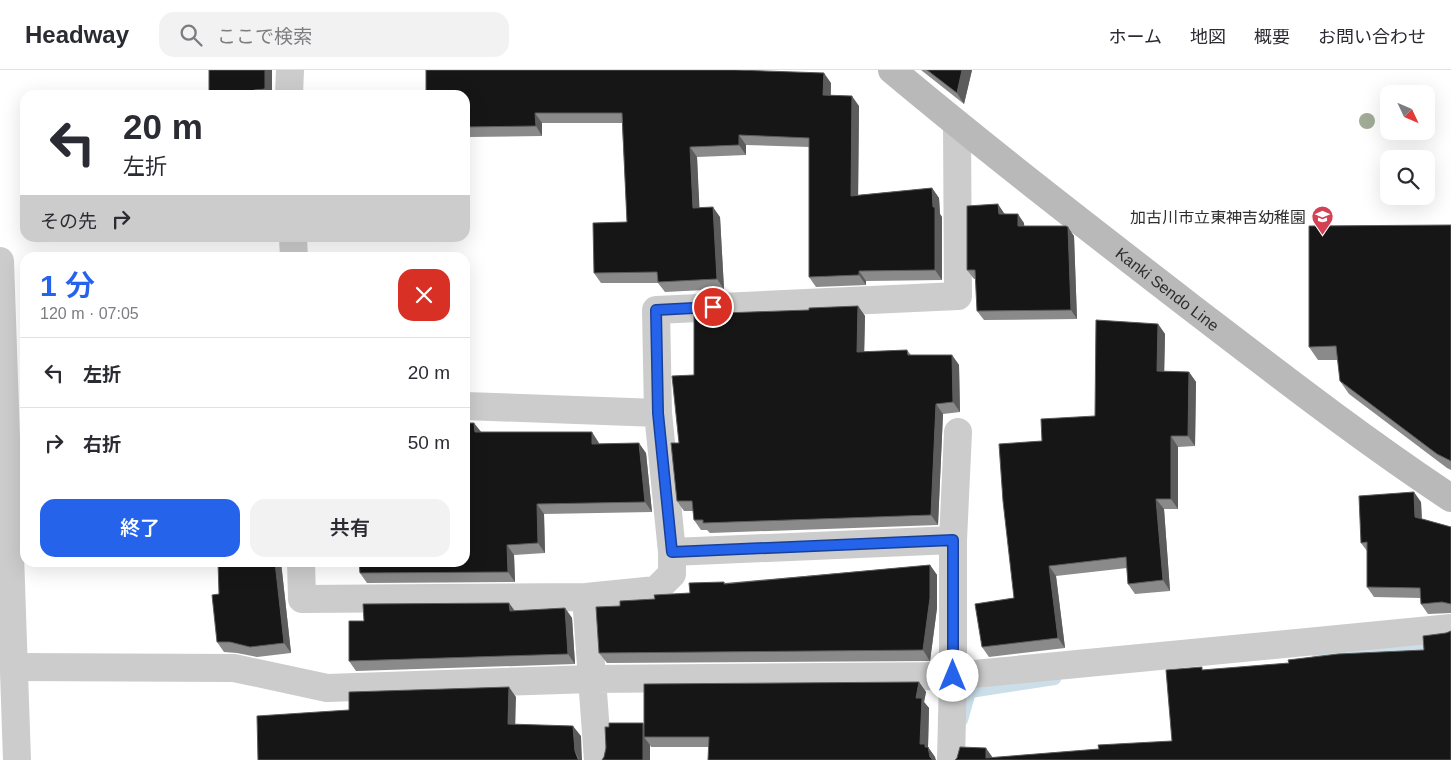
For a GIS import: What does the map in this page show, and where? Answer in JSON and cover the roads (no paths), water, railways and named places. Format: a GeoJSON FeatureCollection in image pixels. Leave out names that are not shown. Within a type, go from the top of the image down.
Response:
{"type":"FeatureCollection","features":[{"type":"Feature","properties":{"kind":"main road","name":"Kanki Sendo Line"},"geometry":{"type":"LineString","coordinates":[[892,70],[957,124],[1140,268],[1316,403],[1451,498]]}},
{"type":"Feature","properties":{"kind":"street"},"geometry":{"type":"LineString","coordinates":[[289,90],[290,70]]}},
{"type":"Feature","properties":{"kind":"street"},"geometry":{"type":"LineString","coordinates":[[301,567],[302,599],[586,597],[656,590],[672,574],[672,552],[658,413],[656,310],[958,296],[957,124]]}},
{"type":"Feature","properties":{"kind":"street"},"geometry":{"type":"LineString","coordinates":[[0,261],[17,760]]}},
{"type":"Feature","properties":{"kind":"street"},"geometry":{"type":"LineString","coordinates":[[470,406],[658,413]]}},
{"type":"Feature","properties":{"kind":"street"},"geometry":{"type":"LineString","coordinates":[[951,760],[953,540],[958,432]]}},
{"type":"Feature","properties":{"kind":"street"},"geometry":{"type":"LineString","coordinates":[[672,552],[953,540]]}},
{"type":"Feature","properties":{"kind":"street"},"geometry":{"type":"LineString","coordinates":[[586,597],[598,760]]}},
{"type":"Feature","properties":{"kind":"street"},"geometry":{"type":"LineString","coordinates":[[14,667],[234,668],[327,688],[592,679],[953,676],[1451,628]]}},
{"type":"Feature","properties":{"kind":"waterway"},"geometry":{"type":"LineString","coordinates":[[1318,654],[1380,652],[1451,643]]}},
{"type":"Feature","properties":{"kind":"waterway"},"geometry":{"type":"LineString","coordinates":[[962,720],[970,692],[1055,679]]}},
{"type":"Feature","properties":{"kind":"place","name":"加古川市立東神吉幼稚園"},"geometry":{"type":"Point","coordinates":[1322,236]}}]}
